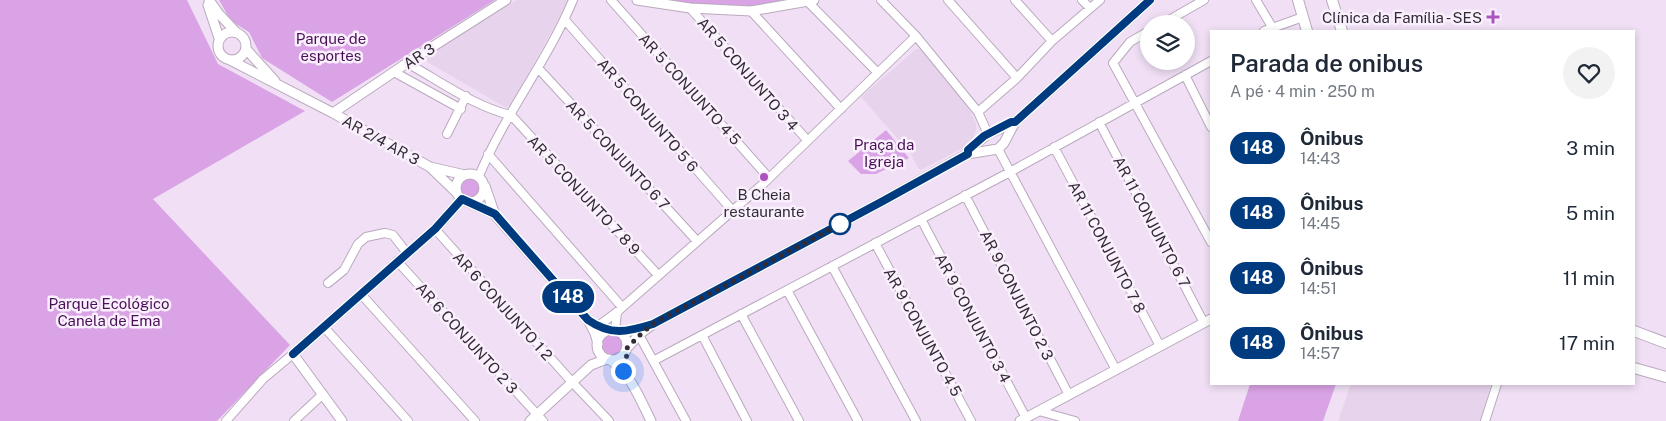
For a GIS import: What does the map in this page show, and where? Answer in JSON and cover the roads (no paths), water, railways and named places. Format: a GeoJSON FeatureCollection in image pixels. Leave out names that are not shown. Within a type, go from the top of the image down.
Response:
{"type":"FeatureCollection","features":[{"type":"Feature","properties":{"kind":"main road"},"geometry":{"type":"LineString","coordinates":[[1298,0],[1307,26]]}},
{"type":"Feature","properties":{"kind":"main road"},"geometry":{"type":"LineString","coordinates":[[1332,0],[1342,30]]}},
{"type":"Feature","properties":{"kind":"main road"},"geometry":{"type":"LineString","coordinates":[[1337,17],[1337,30]]}},
{"type":"Feature","properties":{"kind":"main road"},"geometry":{"type":"LineString","coordinates":[[1635,331],[1666,344]]}},
{"type":"Feature","properties":{"kind":"main road"},"geometry":{"type":"LineString","coordinates":[[1635,336],[1666,344]]}},
{"type":"Feature","properties":{"kind":"main road"},"geometry":{"type":"LineString","coordinates":[[1635,368],[1666,377]]}},
{"type":"Feature","properties":{"kind":"street"},"geometry":{"type":"LineString","coordinates":[[208,0],[234,31],[242,35],[246,41],[246,49],[243,55],[237,60],[230,60],[218,52],[217,45],[219,38],[223,34],[234,31]]}},
{"type":"Feature","properties":{"kind":"street"},"geometry":{"type":"LineString","coordinates":[[208,0],[219,38]]}},
{"type":"Feature","properties":{"kind":"street","name":"AR 3"},"geometry":{"type":"LineString","coordinates":[[333,113],[506,0]]}},
{"type":"Feature","properties":{"kind":"street"},"geometry":{"type":"LineString","coordinates":[[479,176],[488,154],[538,68],[573,0]]}},
{"type":"Feature","properties":{"kind":"street","name":"AR 5 CONJUNTO 4 5"},"geometry":{"type":"LineString","coordinates":[[610,0],[769,178]]}},
{"type":"Feature","properties":{"kind":"street"},"geometry":{"type":"LineString","coordinates":[[637,0],[690,8],[751,11],[811,1],[878,72]]}},
{"type":"Feature","properties":{"kind":"street"},"geometry":{"type":"LineString","coordinates":[[881,0],[916,36],[978,112],[988,135]]}},
{"type":"Feature","properties":{"kind":"street"},"geometry":{"type":"LineString","coordinates":[[948,0],[1017,78]]}},
{"type":"Feature","properties":{"kind":"street"},"geometry":{"type":"LineString","coordinates":[[1015,0],[1052,41]]}},
{"type":"Feature","properties":{"kind":"street"},"geometry":{"type":"LineString","coordinates":[[1082,0],[1090,8]]}},
{"type":"Feature","properties":{"kind":"street"},"geometry":{"type":"LineString","coordinates":[[978,112],[1017,78],[1052,41],[1100,0]]}},
{"type":"Feature","properties":{"kind":"street"},"geometry":{"type":"LineString","coordinates":[[537,419],[592,364],[608,359],[617,359],[639,335],[653,324],[968,154],[997,148],[1015,122],[1150,0]]}},
{"type":"Feature","properties":{"kind":"street"},"geometry":{"type":"LineString","coordinates":[[1178,15],[1204,0]]}},
{"type":"Feature","properties":{"kind":"street"},"geometry":{"type":"LineString","coordinates":[[1256,0],[1268,29],[1307,26]]}},
{"type":"Feature","properties":{"kind":"street","name":"AR 5 CONJUNTO 3 4"},"geometry":{"type":"LineString","coordinates":[[690,8],[807,140]]}},
{"type":"Feature","properties":{"kind":"street"},"geometry":{"type":"LineString","coordinates":[[751,11],[841,108]]}},
{"type":"Feature","properties":{"kind":"street","name":"AR 5 CONJUNTO 5 6"},"geometry":{"type":"LineString","coordinates":[[564,20],[732,210]]}},
{"type":"Feature","properties":{"kind":"street"},"geometry":{"type":"LineString","coordinates":[[598,326],[619,310],[769,178],[916,36]]}},
{"type":"Feature","properties":{"kind":"street"},"geometry":{"type":"LineString","coordinates":[[1140,36],[1130,42],[1113,63],[1210,240]]}},
{"type":"Feature","properties":{"kind":"street"},"geometry":{"type":"LineString","coordinates":[[246,49],[281,86]]}},
{"type":"Feature","properties":{"kind":"street","name":"AR 2/4 AR 3"},"geometry":{"type":"LineString","coordinates":[[230,60],[333,113],[430,167]]}},
{"type":"Feature","properties":{"kind":"street"},"geometry":{"type":"LineString","coordinates":[[653,361],[1010,172],[1210,62]]}},
{"type":"Feature","properties":{"kind":"street"},"geometry":{"type":"LineString","coordinates":[[407,63],[495,111],[511,116]]}},
{"type":"Feature","properties":{"kind":"street","name":"AR 5 CONJUNTO 6 7"},"geometry":{"type":"LineString","coordinates":[[538,68],[697,241]]}},
{"type":"Feature","properties":{"kind":"street"},"geometry":{"type":"LineString","coordinates":[[394,72],[461,109]]}},
{"type":"Feature","properties":{"kind":"street"},"geometry":{"type":"LineString","coordinates":[[1185,75],[1210,125]]}},
{"type":"Feature","properties":{"kind":"street"},"geometry":{"type":"LineString","coordinates":[[447,134],[466,96]]}},
{"type":"Feature","properties":{"kind":"street","name":"AR 5 CONJUNTO 7 8 9"},"geometry":{"type":"LineString","coordinates":[[511,116],[658,276]]}},
{"type":"Feature","properties":{"kind":"street"},"geometry":{"type":"LineString","coordinates":[[968,154],[968,150],[988,135],[1011,122],[1015,122]]}},
{"type":"Feature","properties":{"kind":"street","name":"AR 11 CONJUNTO 6 7"},"geometry":{"type":"LineString","coordinates":[[1099,122],[1208,321]]}},
{"type":"Feature","properties":{"kind":"street"},"geometry":{"type":"LineString","coordinates":[[988,135],[1000,136],[997,148],[1116,370]]}},
{"type":"Feature","properties":{"kind":"street"},"geometry":{"type":"LineString","coordinates":[[988,135],[983,145],[997,148]]}},
{"type":"Feature","properties":{"kind":"street","name":"AR 11 CONJUNTO 7 8"},"geometry":{"type":"LineString","coordinates":[[1054,147],[1160,346]]}},
{"type":"Feature","properties":{"kind":"street"},"geometry":{"type":"LineString","coordinates":[[488,154],[619,310]]}},
{"type":"Feature","properties":{"kind":"street"},"geometry":{"type":"LineString","coordinates":[[430,167],[465,175],[474,174],[479,176],[483,181],[495,214],[588,320],[595,333],[599,352],[620,367],[628,376],[651,421]]}},
{"type":"Feature","properties":{"kind":"street"},"geometry":{"type":"LineString","coordinates":[[430,167],[462,198],[495,214]]}},
{"type":"Feature","properties":{"kind":"street"},"geometry":{"type":"LineString","coordinates":[[462,198],[457,184],[458,180],[465,175]]}},
{"type":"Feature","properties":{"kind":"street"},"geometry":{"type":"LineString","coordinates":[[462,198],[473,202],[482,196],[485,186]]}},
{"type":"Feature","properties":{"kind":"street","name":"AR 9 CONJUNTO 2 3"},"geometry":{"type":"LineString","coordinates":[[965,195],[1069,395]]}},
{"type":"Feature","properties":{"kind":"street"},"geometry":{"type":"LineString","coordinates":[[226,421],[263,379],[435,229],[462,198]]}},
{"type":"Feature","properties":{"kind":"street","name":"AR 9 CONJUNTO 3 4"},"geometry":{"type":"LineString","coordinates":[[921,219],[1023,419]]}},
{"type":"Feature","properties":{"kind":"street","name":"AR 6 CONJUNTO 1 2"},"geometry":{"type":"LineString","coordinates":[[435,229],[609,421]]}},
{"type":"Feature","properties":{"kind":"street"},"geometry":{"type":"LineString","coordinates":[[328,283],[344,270],[358,244],[366,237],[385,233],[393,235],[407,253]]}},
{"type":"Feature","properties":{"kind":"street","name":"AR 9 CONJUNTO 4 5"},"geometry":{"type":"LineString","coordinates":[[875,243],[972,421]]}},
{"type":"Feature","properties":{"kind":"street","name":"AR 6 CONJUNTO 2 3"},"geometry":{"type":"LineString","coordinates":[[397,261],[537,419]]}},
{"type":"Feature","properties":{"kind":"street"},"geometry":{"type":"LineString","coordinates":[[832,266],[916,421]]}},
{"type":"Feature","properties":{"kind":"street"},"geometry":{"type":"LineString","coordinates":[[787,290],[858,421]]}},
{"type":"Feature","properties":{"kind":"street"},"geometry":{"type":"LineString","coordinates":[[361,294],[475,421]]}},
{"type":"Feature","properties":{"kind":"street"},"geometry":{"type":"LineString","coordinates":[[614,331],[619,310]]}},
{"type":"Feature","properties":{"kind":"street"},"geometry":{"type":"LineString","coordinates":[[741,314],[799,421]]}},
{"type":"Feature","properties":{"kind":"street"},"geometry":{"type":"LineString","coordinates":[[588,320],[624,337],[626,341],[628,376]]}},
{"type":"Feature","properties":{"kind":"street"},"geometry":{"type":"LineString","coordinates":[[1023,419],[1208,321]]}},
{"type":"Feature","properties":{"kind":"street"},"geometry":{"type":"LineString","coordinates":[[592,364],[601,336],[614,331],[631,330],[653,324]]}},
{"type":"Feature","properties":{"kind":"street"},"geometry":{"type":"LineString","coordinates":[[324,326],[408,421]]}},
{"type":"Feature","properties":{"kind":"street"},"geometry":{"type":"LineString","coordinates":[[639,335],[686,421]]}},
{"type":"Feature","properties":{"kind":"street"},"geometry":{"type":"LineString","coordinates":[[702,335],[748,421]]}},
{"type":"Feature","properties":{"kind":"street"},"geometry":{"type":"LineString","coordinates":[[293,354],[342,421]]}},
{"type":"Feature","properties":{"kind":"street"},"geometry":{"type":"LineString","coordinates":[[1485,421],[1497,385]]}},
{"type":"Feature","properties":{"kind":"street"},"geometry":{"type":"LineString","coordinates":[[294,421],[323,394]]}},
{"type":"Feature","properties":{"kind":"street"},"geometry":{"type":"LineString","coordinates":[[1038,411],[1075,421]]}},
{"type":"Feature","properties":{"kind":"place","name":"Clínica da Família - SES"},"geometry":{"type":"Point","coordinates":[1493,17]}},
{"type":"Feature","properties":{"kind":"place","name":"B Cheia restaurante"},"geometry":{"type":"Point","coordinates":[764,177]}},
{"type":"Feature","properties":{"kind":"park label","name":"Parque de esportes"},"geometry":{"type":"Point","coordinates":[331,46]}},
{"type":"Feature","properties":{"kind":"park label","name":"Praça da Igreja"},"geometry":{"type":"Point","coordinates":[884,152]}},
{"type":"Feature","properties":{"kind":"park label","name":"Parque Ecológico Canela de Ema"},"geometry":{"type":"Point","coordinates":[109,312]}}]}
